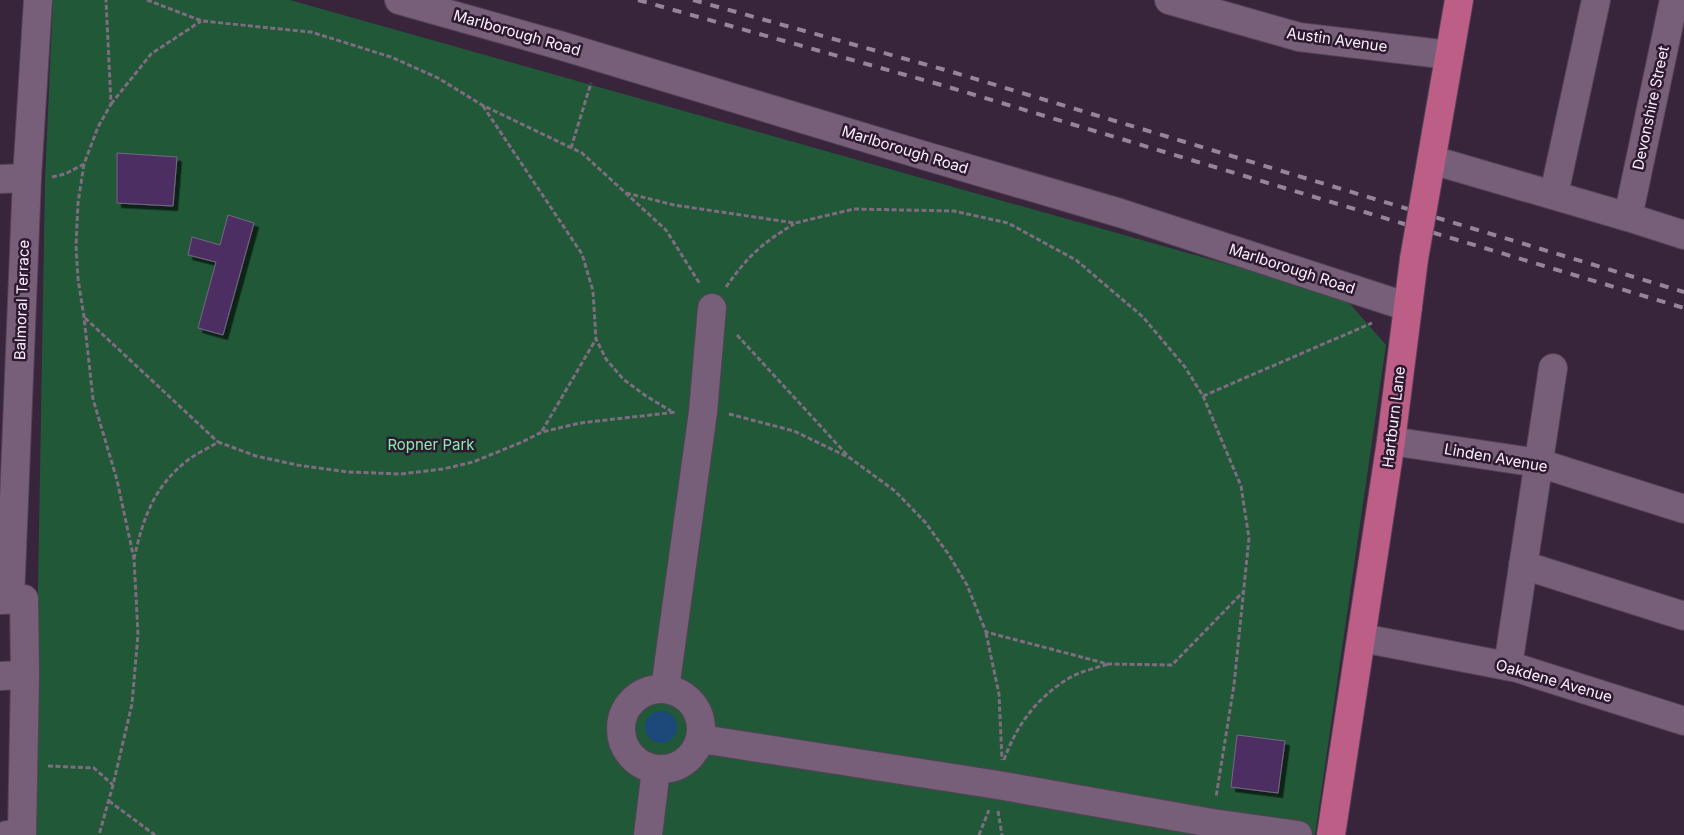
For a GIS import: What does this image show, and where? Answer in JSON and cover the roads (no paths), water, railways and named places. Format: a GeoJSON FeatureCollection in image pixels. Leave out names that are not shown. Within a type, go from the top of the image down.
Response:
{"type":"FeatureCollection","features":[{"type":"Feature","properties":{"kind":"main road","name":"Hartburn Lane"},"geometry":{"type":"LineString","coordinates":[[1331,835],[1392,441],[1414,259],[1437,171],[1449,55],[1459,0]]}},
{"type":"Feature","properties":{"kind":"street","name":"Balmoral Terrace"},"geometry":{"type":"LineString","coordinates":[[5,600],[38,0]]}},
{"type":"Feature","properties":{"kind":"street","name":"Marlborough Road"},"geometry":{"type":"LineString","coordinates":[[399,0],[562,46],[1120,213],[1408,307]]}},
{"type":"Feature","properties":{"kind":"street","name":"Austin Avenue"},"geometry":{"type":"LineString","coordinates":[[1169,0],[1299,36],[1449,55]]}},
{"type":"Feature","properties":{"kind":"street"},"geometry":{"type":"LineString","coordinates":[[1554,194],[1596,0]]}},
{"type":"Feature","properties":{"kind":"street","name":"Devonshire Street"},"geometry":{"type":"LineString","coordinates":[[1628,217],[1674,0]]}},
{"type":"Feature","properties":{"kind":"street"},"geometry":{"type":"LineString","coordinates":[[1437,171],[1554,194],[1684,235]]}},
{"type":"Feature","properties":{"kind":"street"},"geometry":{"type":"LineString","coordinates":[[0,180],[27,178]]}},
{"type":"Feature","properties":{"kind":"street"},"geometry":{"type":"LineString","coordinates":[[665,689],[702,412],[712,308]]}},
{"type":"Feature","properties":{"kind":"street"},"geometry":{"type":"LineString","coordinates":[[1508,666],[1553,368]]}},
{"type":"Feature","properties":{"kind":"street","name":"Linden Avenue"},"geometry":{"type":"LineString","coordinates":[[1392,441],[1539,463],[1684,508]]}},
{"type":"Feature","properties":{"kind":"street"},"geometry":{"type":"LineString","coordinates":[[1523,565],[1684,616]]}},
{"type":"Feature","properties":{"kind":"street"},"geometry":{"type":"LineString","coordinates":[[5,600],[24,599],[13,676],[16,757],[22,834],[7,835]]}},
{"type":"Feature","properties":{"kind":"street","name":"Oakdene Avenue"},"geometry":{"type":"LineString","coordinates":[[1362,638],[1508,666],[1684,721]]}},
{"type":"Feature","properties":{"kind":"street"},"geometry":{"type":"LineString","coordinates":[[665,689],[678,692],[690,700],[698,712],[702,725],[696,750],[689,759],[679,766],[668,769],[656,769],[643,765],[632,757],[624,745],[621,732],[623,718],[628,706],[638,696],[651,690],[665,689]]}},
{"type":"Feature","properties":{"kind":"street"},"geometry":{"type":"LineString","coordinates":[[700,739],[998,785],[1212,823],[1298,835]]}},
{"type":"Feature","properties":{"kind":"street"},"geometry":{"type":"LineString","coordinates":[[648,835],[656,769]]}},
{"type":"Feature","properties":{"kind":"water"},"geometry":{"type":"Polygon","coordinates":[[[661,711],[673,715],[677,727],[673,739],[661,743],[649,739],[645,727],[649,715],[661,711]]]}},
{"type":"Feature","properties":{"kind":"railway"},"geometry":{"type":"LineString","coordinates":[[638,0],[945,86],[1684,308]]}},
{"type":"Feature","properties":{"kind":"railway"},"geometry":{"type":"LineString","coordinates":[[693,0],[949,71],[1684,292]]}},
{"type":"Feature","properties":{"kind":"park label","name":"Ropner Park"},"geometry":{"type":"Point","coordinates":[431,445]}}]}
